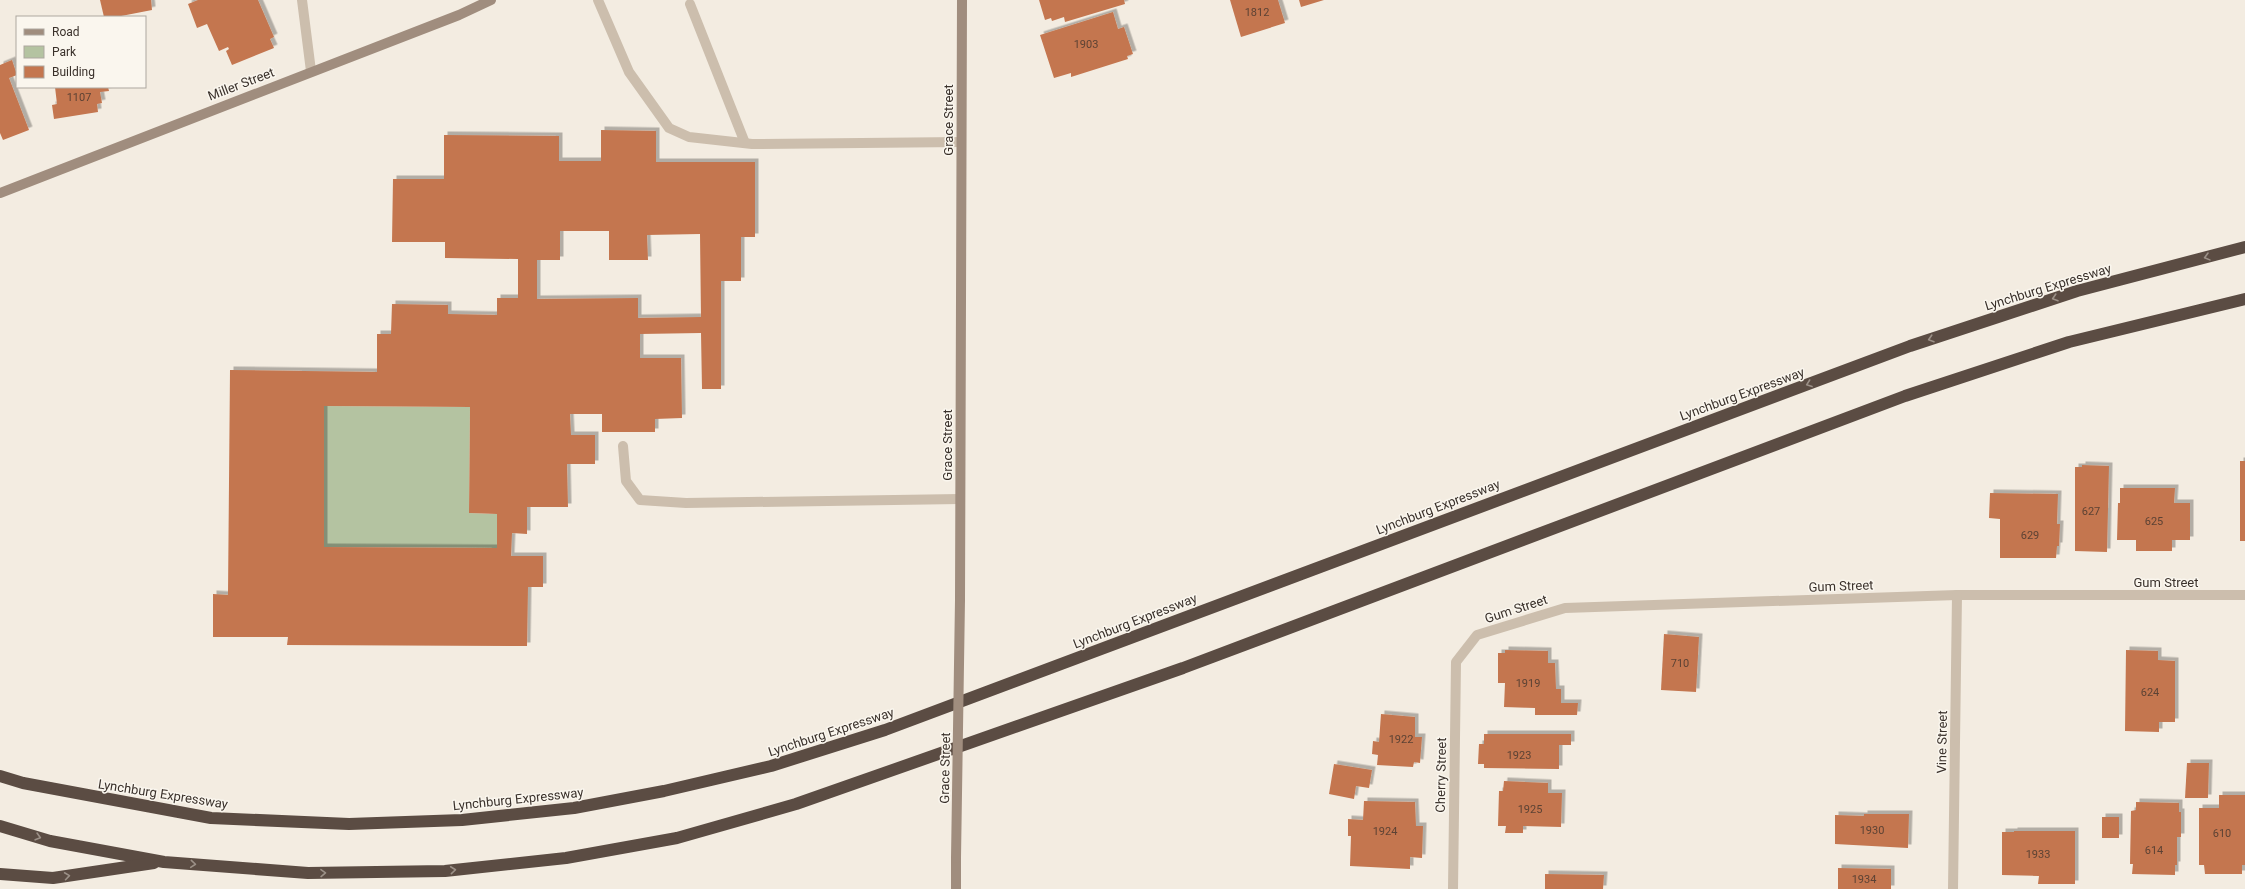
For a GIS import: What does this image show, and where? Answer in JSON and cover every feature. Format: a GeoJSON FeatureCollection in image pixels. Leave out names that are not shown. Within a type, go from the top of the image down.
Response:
{"type":"FeatureCollection","features":[{"type":"Feature","properties":{"kind":"highway","name":"Lynchburg Expressway"},"geometry":{"type":"LineString","coordinates":[[0,776],[23,783],[211,818],[349,824],[462,820],[574,808],[664,791],[771,766],[886,730],[1910,346],[2077,290],[2245,247]]}},
{"type":"Feature","properties":{"kind":"highway"},"geometry":{"type":"LineString","coordinates":[[0,826],[50,841],[164,862],[308,873],[445,871],[566,858],[677,838],[796,804],[1184,668],[1905,396],[2069,342],[2245,299]]}},
{"type":"Feature","properties":{"kind":"highway"},"geometry":{"type":"LineString","coordinates":[[0,874],[53,878],[164,862]]}},
{"type":"Feature","properties":{"kind":"main road","name":"Miller Street"},"geometry":{"type":"LineString","coordinates":[[0,192],[459,15],[491,0]]}},
{"type":"Feature","properties":{"kind":"main road","name":"Grace Street"},"geometry":{"type":"LineString","coordinates":[[956,889],[960,600],[962,0]]}},
{"type":"Feature","properties":{"kind":"street"},"geometry":{"type":"LineString","coordinates":[[302,0],[311,71]]}},
{"type":"Feature","properties":{"kind":"street"},"geometry":{"type":"LineString","coordinates":[[598,0],[629,72],[670,128],[689,137],[745,143],[961,142]]}},
{"type":"Feature","properties":{"kind":"street"},"geometry":{"type":"LineString","coordinates":[[690,4],[745,143]]}},
{"type":"Feature","properties":{"kind":"street"},"geometry":{"type":"LineString","coordinates":[[623,446],[626,481],[640,500],[686,503],[960,499]]}},
{"type":"Feature","properties":{"kind":"street","name":"Gum Street"},"geometry":{"type":"LineString","coordinates":[[1456,662],[1477,635],[1565,608],[1957,595],[2245,595]]}},
{"type":"Feature","properties":{"kind":"street","name":"Vine Street"},"geometry":{"type":"LineString","coordinates":[[1953,889],[1957,595]]}},
{"type":"Feature","properties":{"kind":"street","name":"Cherry Street"},"geometry":{"type":"LineString","coordinates":[[1453,889],[1456,662]]}},
{"type":"Feature","properties":{"kind":"green space"},"geometry":{"type":"Polygon","coordinates":[[[324,406],[470,407],[469,513],[497,514],[497,548],[324,547],[324,406]]]}},
{"type":"Feature","properties":{"kind":"building"},"geometry":{"type":"Polygon","coordinates":[[[100,0],[151,0],[152,10],[121,16],[104,16],[100,0]]]}},
{"type":"Feature","properties":{"kind":"building"},"geometry":{"type":"Polygon","coordinates":[[[198,0],[258,0],[274,37],[270,39],[274,48],[232,65],[226,51],[229,49],[228,47],[219,51],[207,24],[197,28],[188,4],[198,0]]]}},
{"type":"Feature","properties":{"kind":"building"},"geometry":{"type":"Polygon","coordinates":[[[1039,0],[1124,0],[1125,4],[1065,22],[1064,17],[1052,21],[1051,18],[1045,20],[1039,0]]]}},
{"type":"Feature","properties":{"kind":"building"},"geometry":{"type":"Polygon","coordinates":[[[1230,0],[1278,0],[1285,23],[1241,37],[1230,0]]]}},
{"type":"Feature","properties":{"kind":"building"},"geometry":{"type":"Polygon","coordinates":[[[1299,0],[1324,0],[1301,7],[1299,0]]]}},
{"type":"Feature","properties":{"kind":"building"},"geometry":{"type":"Polygon","coordinates":[[[1113,12],[1118,29],[1124,27],[1133,54],[1127,56],[1128,59],[1071,77],[1071,73],[1054,78],[1040,35],[1113,12]]]}},
{"type":"Feature","properties":{"kind":"building"},"geometry":{"type":"Polygon","coordinates":[[[12,60],[16,75],[9,78],[29,130],[3,140],[0,133],[0,65],[12,60]]]}},
{"type":"Feature","properties":{"kind":"building"},"geometry":{"type":"Polygon","coordinates":[[[55,88],[108,88],[109,91],[100,92],[102,103],[97,104],[98,112],[54,119],[52,105],[57,104],[55,88]]]}},
{"type":"Feature","properties":{"kind":"building"},"geometry":{"type":"Polygon","coordinates":[[[601,130],[656,131],[656,162],[755,162],[755,237],[741,237],[741,281],[721,281],[721,389],[702,389],[701,333],[640,334],[640,358],[681,358],[682,418],[655,419],[655,432],[602,432],[602,414],[570,414],[571,435],[595,435],[595,464],[567,464],[568,507],[527,507],[527,534],[512,533],[511,556],[543,556],[543,587],[528,587],[527,646],[287,645],[288,637],[213,637],[213,594],[228,595],[230,370],[377,372],[377,334],[391,334],[392,304],[448,305],[448,314],[497,315],[497,298],[518,298],[518,259],[445,258],[445,242],[392,242],[393,179],[444,179],[444,135],[559,136],[559,161],[601,161],[601,130]],[[560,231],[560,260],[537,260],[537,299],[638,298],[638,318],[701,317],[700,234],[647,235],[648,260],[609,260],[609,231],[560,231]],[[324,406],[324,547],[497,548],[497,514],[469,513],[470,407],[324,406]]]}},
{"type":"Feature","properties":{"kind":"building"},"geometry":{"type":"Polygon","coordinates":[[[2240,461],[2245,461],[2245,541],[2240,541],[2240,461]]]}},
{"type":"Feature","properties":{"kind":"building"},"geometry":{"type":"Polygon","coordinates":[[[2082,465],[2109,466],[2107,552],[2075,551],[2075,467],[2082,467],[2082,465]]]}},
{"type":"Feature","properties":{"kind":"building"},"geometry":{"type":"Polygon","coordinates":[[[2120,488],[2175,488],[2174,503],[2190,503],[2190,540],[2172,540],[2172,551],[2136,551],[2136,540],[2117,540],[2120,488]]]}},
{"type":"Feature","properties":{"kind":"building"},"geometry":{"type":"Polygon","coordinates":[[[1990,493],[2058,494],[2057,524],[2060,524],[2059,546],[2057,546],[2056,558],[2000,558],[2000,519],[1989,518],[1990,493]]]}},
{"type":"Feature","properties":{"kind":"building"},"geometry":{"type":"Polygon","coordinates":[[[1664,634],[1699,637],[1696,692],[1661,690],[1664,634]]]}},
{"type":"Feature","properties":{"kind":"building"},"geometry":{"type":"Polygon","coordinates":[[[1505,650],[1548,651],[1548,663],[1555,663],[1556,689],[1561,689],[1561,703],[1578,703],[1577,715],[1535,715],[1535,708],[1504,707],[1505,683],[1498,683],[1498,653],[1505,653],[1505,650]]]}},
{"type":"Feature","properties":{"kind":"building"},"geometry":{"type":"Polygon","coordinates":[[[2126,650],[2158,651],[2158,660],[2175,661],[2175,722],[2159,722],[2159,732],[2125,731],[2126,650]]]}},
{"type":"Feature","properties":{"kind":"building"},"geometry":{"type":"Polygon","coordinates":[[[1381,714],[1415,717],[1415,737],[1422,737],[1420,763],[1414,762],[1413,767],[1377,765],[1378,755],[1372,754],[1373,741],[1379,742],[1381,714]]]}},
{"type":"Feature","properties":{"kind":"building"},"geometry":{"type":"Polygon","coordinates":[[[1484,734],[1571,734],[1571,745],[1559,745],[1559,769],[1484,768],[1484,764],[1478,764],[1479,744],[1484,744],[1484,734]]]}},
{"type":"Feature","properties":{"kind":"building"},"geometry":{"type":"Polygon","coordinates":[[[2187,763],[2209,763],[2208,798],[2185,798],[2187,763]]]}},
{"type":"Feature","properties":{"kind":"building"},"geometry":{"type":"Polygon","coordinates":[[[1334,764],[1372,770],[1369,788],[1356,786],[1354,799],[1329,794],[1334,764]]]}},
{"type":"Feature","properties":{"kind":"building"},"geometry":{"type":"Polygon","coordinates":[[[1504,781],[1548,783],[1548,793],[1562,793],[1561,827],[1523,826],[1523,833],[1505,833],[1506,826],[1498,826],[1499,791],[1503,791],[1504,781]]]}},
{"type":"Feature","properties":{"kind":"building"},"geometry":{"type":"Polygon","coordinates":[[[2219,795],[2245,795],[2245,865],[2242,865],[2242,874],[2205,874],[2204,865],[2199,865],[2199,808],[2219,808],[2219,795]]]}},
{"type":"Feature","properties":{"kind":"building"},"geometry":{"type":"Polygon","coordinates":[[[1364,801],[1415,802],[1416,826],[1423,826],[1422,858],[1410,857],[1410,869],[1350,866],[1351,836],[1348,836],[1348,819],[1363,820],[1364,801]]]}},
{"type":"Feature","properties":{"kind":"building"},"geometry":{"type":"Polygon","coordinates":[[[2136,802],[2179,803],[2179,812],[2181,812],[2181,837],[2177,837],[2177,865],[2175,865],[2175,875],[2132,874],[2133,864],[2130,864],[2131,811],[2136,810],[2136,802]]]}},
{"type":"Feature","properties":{"kind":"building"},"geometry":{"type":"Polygon","coordinates":[[[1864,814],[1909,814],[1908,848],[1835,844],[1835,815],[1864,816],[1864,814]]]}},
{"type":"Feature","properties":{"kind":"building"},"geometry":{"type":"Polygon","coordinates":[[[2102,817],[2119,817],[2119,838],[2102,838],[2102,817]]]}},
{"type":"Feature","properties":{"kind":"building"},"geometry":{"type":"Polygon","coordinates":[[[2075,831],[2075,884],[2038,884],[2039,876],[2002,875],[2002,832],[2075,831]]]}},
{"type":"Feature","properties":{"kind":"building"},"geometry":{"type":"Polygon","coordinates":[[[1838,868],[1891,869],[1891,889],[1838,889],[1838,868]]]}},
{"type":"Feature","properties":{"kind":"building"},"geometry":{"type":"Polygon","coordinates":[[[1545,874],[1604,875],[1603,889],[1545,889],[1545,874]]]}}]}
